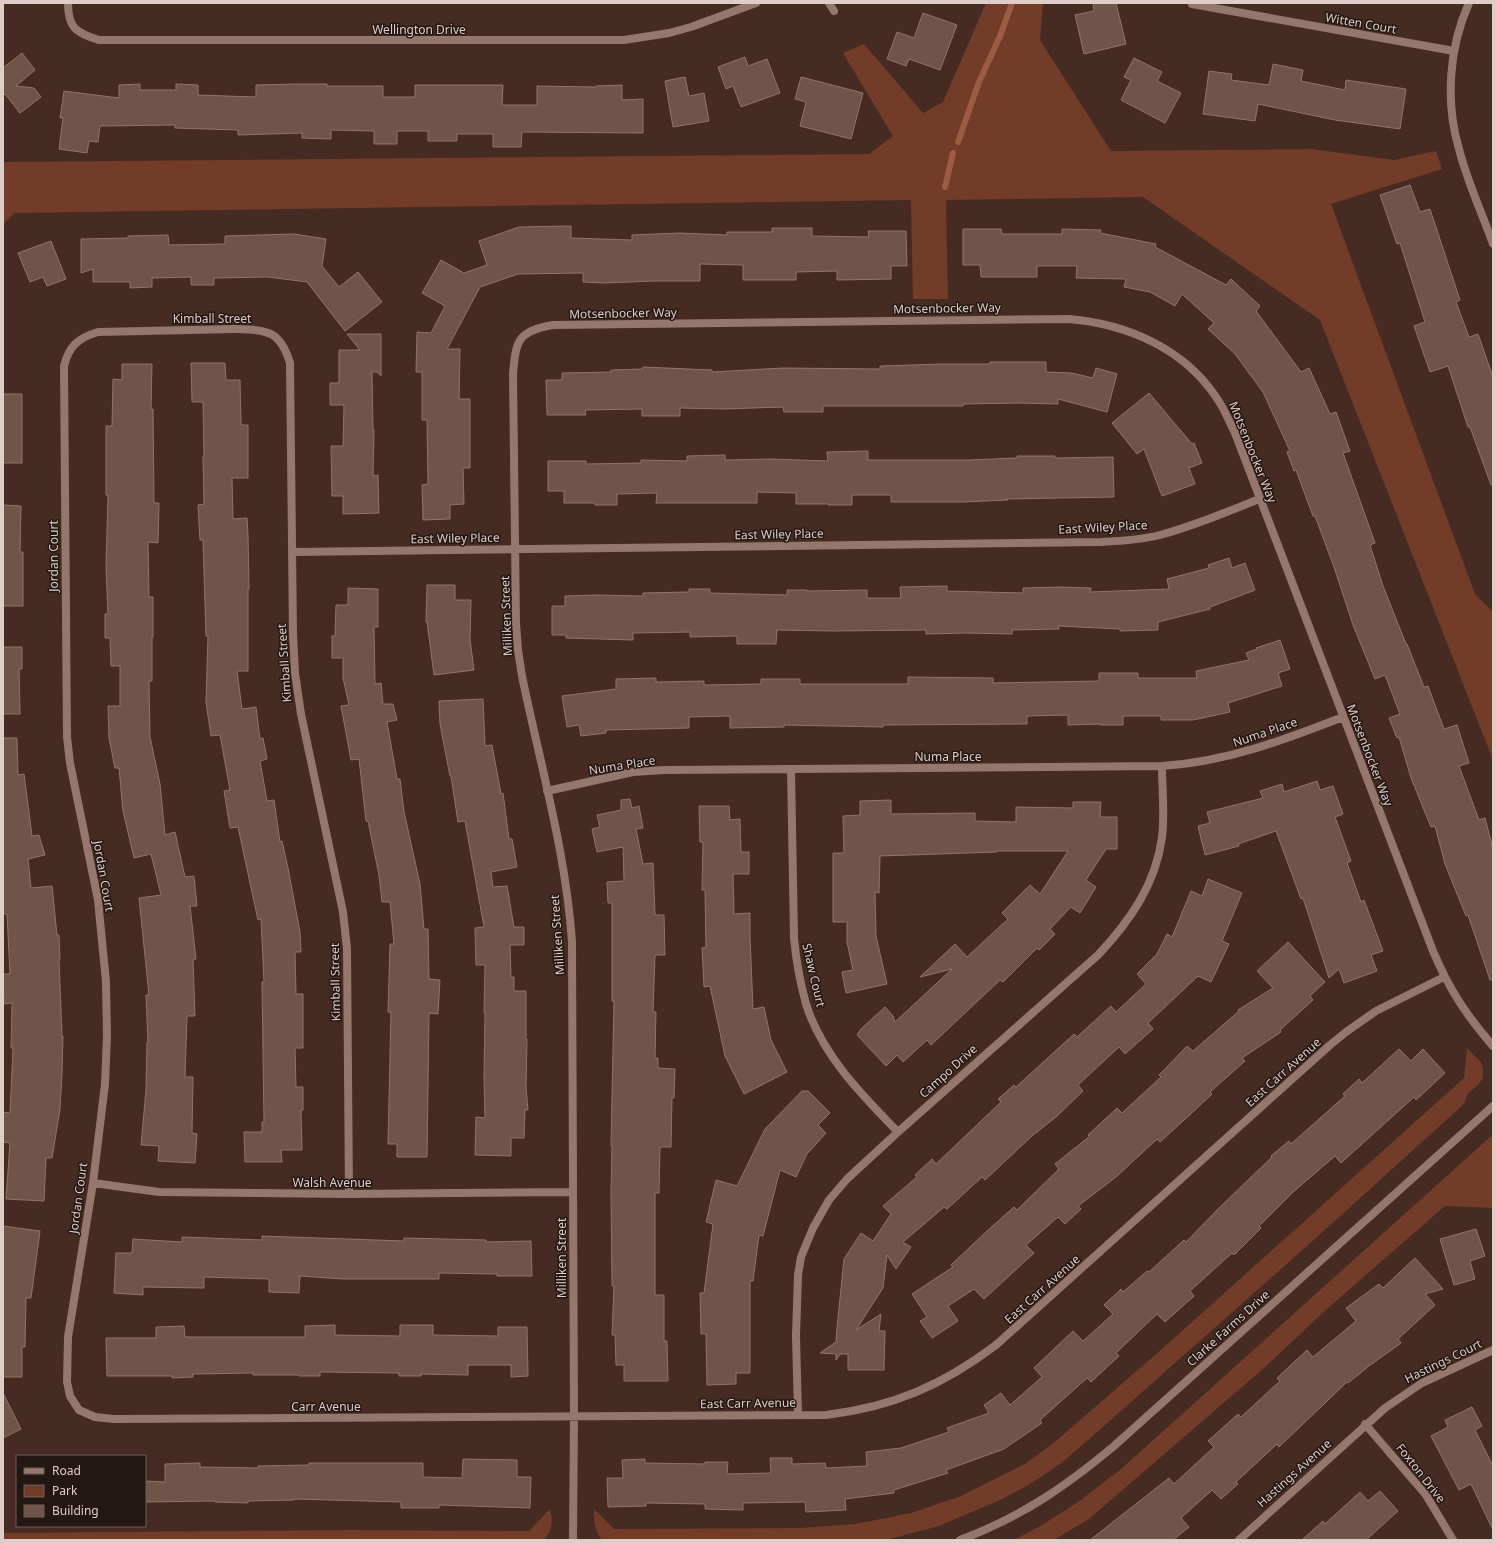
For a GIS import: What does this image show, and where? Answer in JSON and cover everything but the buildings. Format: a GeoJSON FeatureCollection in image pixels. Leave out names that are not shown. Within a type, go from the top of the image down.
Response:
{"type":"FeatureCollection","features":[{"type":"Feature","properties":{"kind":"street","name":"Wellington Drive"},"geometry":{"type":"LineString","coordinates":[[68,3],[69,18],[72,25],[78,32],[99,40],[610,40],[651,36],[691,27],[756,3]]}},
{"type":"Feature","properties":{"kind":"street"},"geometry":{"type":"LineString","coordinates":[[829,3],[834,11]]}},
{"type":"Feature","properties":{"kind":"street"},"geometry":{"type":"LineString","coordinates":[[1469,3],[1458,32],[1454,52],[1451,101],[1454,130],[1459,150],[1493,244]]}},
{"type":"Feature","properties":{"kind":"street","name":"Witten Court"},"geometry":{"type":"LineString","coordinates":[[1192,4],[1454,52]]}},
{"type":"Feature","properties":{"kind":"street","name":"Motsenbocker Way"},"geometry":{"type":"LineString","coordinates":[[522,335],[535,328],[553,325],[1061,319],[1090,321],[1112,325],[1142,337],[1164,348],[1179,358],[1204,381],[1217,398],[1229,421],[1433,951],[1444,977],[1463,1009],[1493,1046]]}},
{"type":"Feature","properties":{"kind":"street","name":"Kimball Street"},"geometry":{"type":"LineString","coordinates":[[74,344],[87,336],[98,332],[109,331],[252,330],[267,332],[279,338],[286,349],[290,363],[293,634],[297,691],[343,912],[346,942],[349,1194]]}},
{"type":"Feature","properties":{"kind":"street","name":"Milliken Street"},"geometry":{"type":"LineString","coordinates":[[522,335],[517,345],[514,357],[513,374],[516,623],[518,650],[532,727],[547,791],[562,867],[572,942],[574,1416],[573,1540]]}},
{"type":"Feature","properties":{"kind":"street","name":"Jordan Court"},"geometry":{"type":"LineString","coordinates":[[74,344],[67,355],[64,366],[66,717],[70,763],[98,900],[107,1010],[105,1084],[93,1183],[68,1336],[67,1382],[70,1396],[79,1410]]}},
{"type":"Feature","properties":{"kind":"street","name":"East Wiley Place"},"geometry":{"type":"LineString","coordinates":[[293,552],[1101,542],[1159,536],[1185,528],[1259,499]]}},
{"type":"Feature","properties":{"kind":"street","name":"Numa Place"},"geometry":{"type":"LineString","coordinates":[[547,791],[633,772],[664,770],[1185,765],[1228,757],[1256,749],[1343,717]]}},
{"type":"Feature","properties":{"kind":"street","name":"Campo Drive"},"geometry":{"type":"LineString","coordinates":[[798,1415],[796,1300],[798,1275],[801,1258],[813,1228],[829,1200],[847,1179],[1098,955],[1123,926],[1143,896],[1156,865],[1162,836],[1162,766]]}},
{"type":"Feature","properties":{"kind":"street","name":"Shaw Court"},"geometry":{"type":"LineString","coordinates":[[791,769],[794,938],[797,964],[807,1005],[826,1047],[839,1067],[864,1097],[898,1132]]}},
{"type":"Feature","properties":{"kind":"street","name":"East Carr Avenue"},"geometry":{"type":"LineString","coordinates":[[574,1416],[826,1415],[887,1403],[948,1378],[973,1362],[1015,1329],[1346,1032],[1376,1011],[1444,977]]}},
{"type":"Feature","properties":{"kind":"street","name":"Clarke Farms Drive"},"geometry":{"type":"LineString","coordinates":[[960,1540],[995,1526],[1029,1508],[1054,1492],[1098,1459],[1493,1106]]}},
{"type":"Feature","properties":{"kind":"street","name":"Walsh Avenue"},"geometry":{"type":"LineString","coordinates":[[93,1183],[159,1192],[349,1194],[572,1192]]}},
{"type":"Feature","properties":{"kind":"street","name":"Hastings Court"},"geometry":{"type":"LineString","coordinates":[[1365,1424],[1385,1408],[1422,1383],[1493,1350]]}},
{"type":"Feature","properties":{"kind":"street","name":"Carr Avenue"},"geometry":{"type":"LineString","coordinates":[[79,1410],[95,1417],[114,1419],[574,1416]]}},
{"type":"Feature","properties":{"kind":"street","name":"Hastings Avenue"},"geometry":{"type":"LineString","coordinates":[[1239,1540],[1365,1424]]}},
{"type":"Feature","properties":{"kind":"street","name":"Foxton Drive"},"geometry":{"type":"LineString","coordinates":[[1365,1424],[1426,1495],[1452,1540]]}},
{"type":"Feature","properties":{"kind":"green space"},"geometry":{"type":"Polygon","coordinates":[[[986,3],[1043,3],[1040,40],[1111,151],[1311,149],[1394,160],[1436,151],[1442,169],[1331,204],[1475,594],[1493,612],[1493,760],[1320,320],[1143,197],[946,200],[948,299],[913,299],[911,200],[14,213],[3,225],[3,162],[869,154],[893,136],[843,53],[864,44],[923,113],[943,102],[986,3]]]}},
{"type":"Feature","properties":{"kind":"green space"},"geometry":{"type":"Polygon","coordinates":[[[1467,1048],[1481,1062],[1483,1068],[1483,1078],[1477,1086],[1468,1093],[1464,1104],[1316,1238],[1087,1441],[1060,1464],[1032,1483],[1000,1500],[939,1526],[886,1540],[602,1540],[597,1533],[594,1509],[614,1529],[800,1528],[856,1524],[911,1513],[961,1496],[1025,1464],[1056,1441],[1163,1348],[1464,1078],[1467,1048]]]}},
{"type":"Feature","properties":{"kind":"green space"},"geometry":{"type":"Polygon","coordinates":[[[1493,1136],[1493,1208],[1445,1206],[1327,1309],[1264,1368],[1089,1519],[1054,1540],[1014,1540],[1042,1525],[1078,1502],[1121,1469],[1493,1136]]]}},
{"type":"Feature","properties":{"kind":"green space"},"geometry":{"type":"Polygon","coordinates":[[[550,1509],[552,1525],[544,1540],[3,1540],[3,1533],[353,1530],[529,1531],[550,1509]]]}},
{"type":"Feature","properties":{"kind":"waterway"},"geometry":{"type":"LineString","coordinates":[[958,142],[979,82],[1000,36],[1012,3]]}},
{"type":"Feature","properties":{"kind":"waterway"},"geometry":{"type":"LineString","coordinates":[[945,187],[953,153]]}}]}
